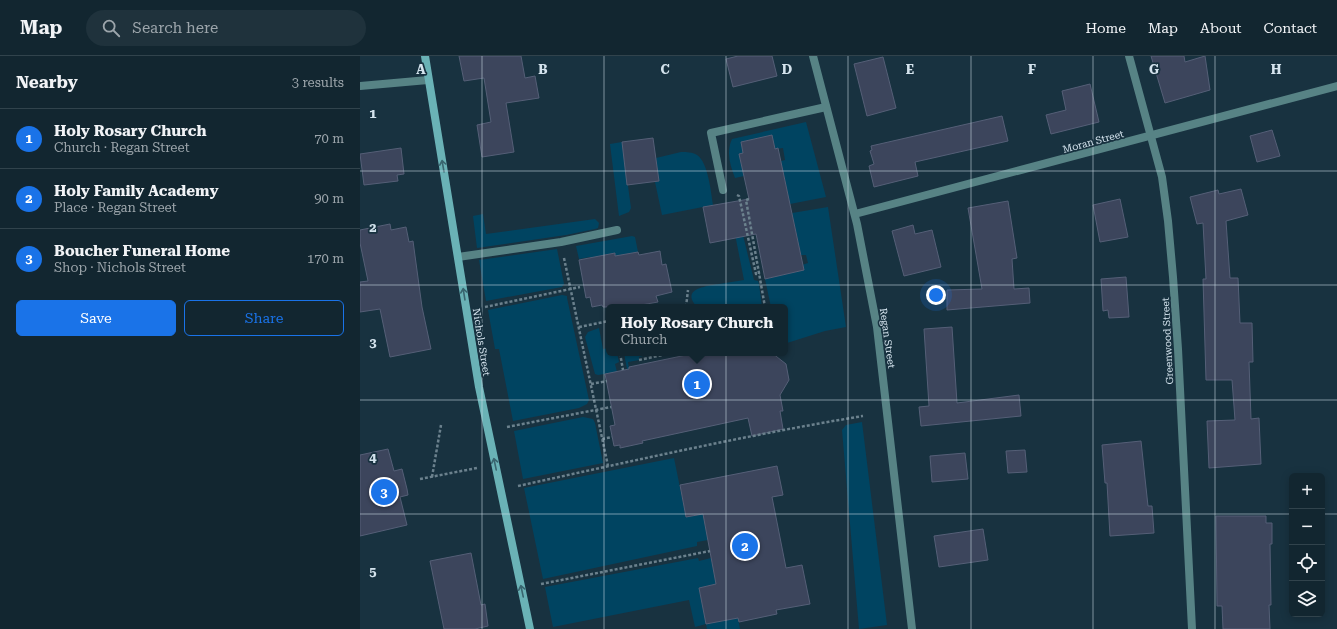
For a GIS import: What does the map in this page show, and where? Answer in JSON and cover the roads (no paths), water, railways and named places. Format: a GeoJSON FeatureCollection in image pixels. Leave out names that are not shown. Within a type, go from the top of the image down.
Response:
{"type":"FeatureCollection","features":[{"type":"Feature","properties":{"kind":"street","name":"Nichols Street"},"geometry":{"type":"LineString","coordinates":[[425,56],[486,424],[530,629]]}},
{"type":"Feature","properties":{"kind":"street","name":"Regan Street"},"geometry":{"type":"LineString","coordinates":[[812,56],[855,214],[877,327],[912,629]]}},
{"type":"Feature","properties":{"kind":"street","name":"Greenwood Street"},"geometry":{"type":"LineString","coordinates":[[1129,56],[1162,177],[1171,249],[1192,629]]}},
{"type":"Feature","properties":{"kind":"street"},"geometry":{"type":"LineString","coordinates":[[360,86],[428,80]]}},
{"type":"Feature","properties":{"kind":"street","name":"Moran Street"},"geometry":{"type":"LineString","coordinates":[[855,214],[1337,86]]}},
{"type":"Feature","properties":{"kind":"street"},"geometry":{"type":"LineString","coordinates":[[723,190],[712,133],[826,107]]}},
{"type":"Feature","properties":{"kind":"street"},"geometry":{"type":"LineString","coordinates":[[458,257],[561,242],[617,230]]}},
{"type":"Feature","properties":{"kind":"place","name":"Holy Rosary Church"},"geometry":{"type":"Point","coordinates":[697,384]}},
{"type":"Feature","properties":{"kind":"place","name":"Boucher Funeral Home"},"geometry":{"type":"Point","coordinates":[384,492]}},
{"type":"Feature","properties":{"kind":"place","name":"Holy Family Academy"},"geometry":{"type":"Point","coordinates":[745,546]}}]}
